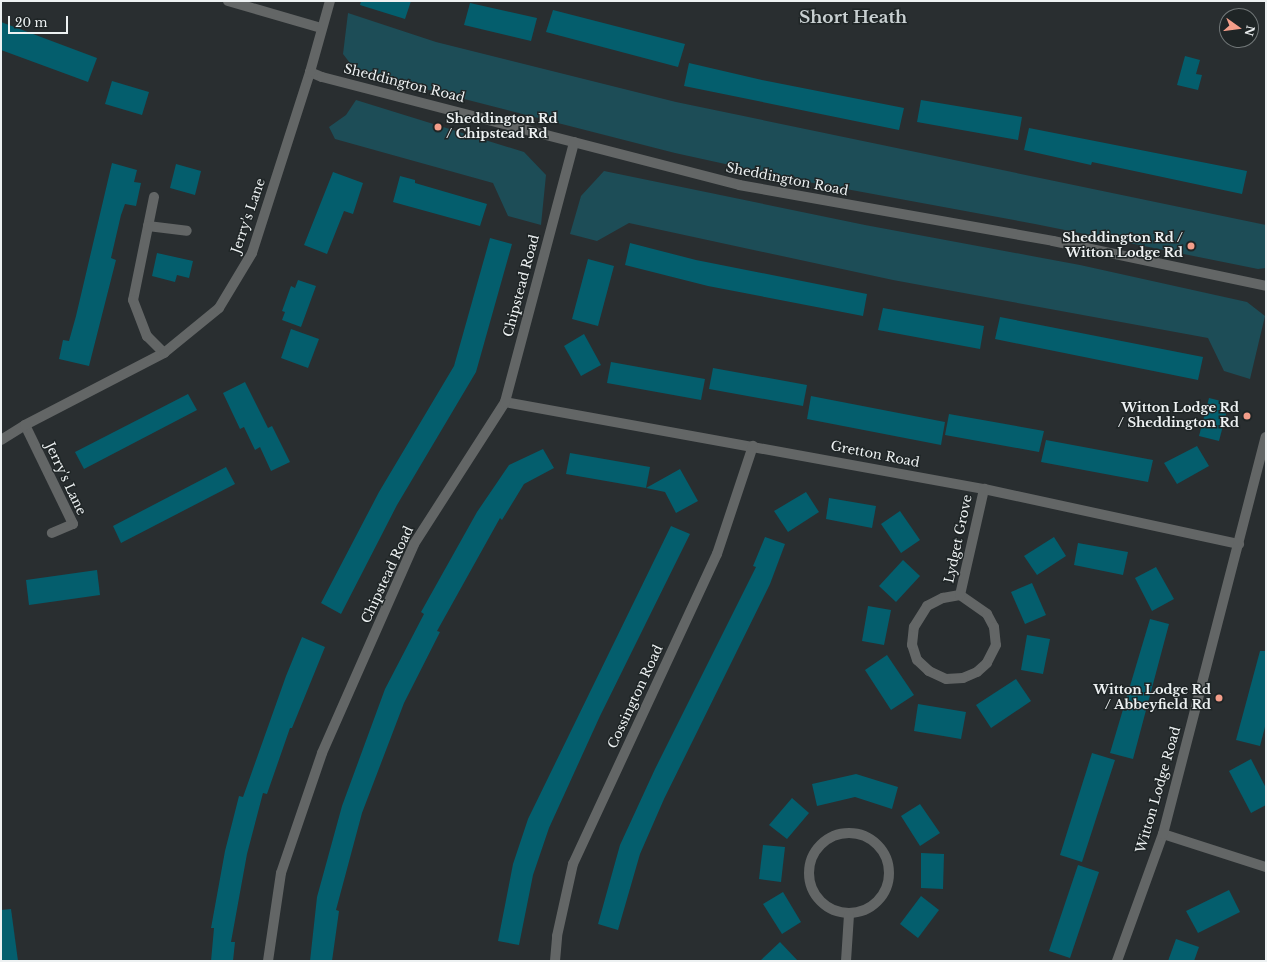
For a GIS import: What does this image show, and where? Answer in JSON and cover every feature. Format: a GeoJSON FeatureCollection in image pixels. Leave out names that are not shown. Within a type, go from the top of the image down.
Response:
{"type":"FeatureCollection","features":[{"type":"Feature","properties":{"kind":"street"},"geometry":{"type":"LineString","coordinates":[[228,1],[321,28]]}},
{"type":"Feature","properties":{"kind":"street","name":"Jerry's Lane"},"geometry":{"type":"LineString","coordinates":[[1,440],[25,425],[164,353],[219,308],[252,253],[310,72],[321,28],[330,1]]}},
{"type":"Feature","properties":{"kind":"street","name":"Sheddington Road"},"geometry":{"type":"LineString","coordinates":[[310,72],[322,77],[739,185],[1053,242],[1266,286]]}},
{"type":"Feature","properties":{"kind":"street","name":"Chipstead Road"},"geometry":{"type":"LineString","coordinates":[[268,961],[281,873],[322,753],[414,544],[505,402],[574,142]]}},
{"type":"Feature","properties":{"kind":"street"},"geometry":{"type":"LineString","coordinates":[[154,197],[133,300],[147,336],[164,353]]}},
{"type":"Feature","properties":{"kind":"street"},"geometry":{"type":"LineString","coordinates":[[148,226],[187,231]]}},
{"type":"Feature","properties":{"kind":"street","name":"Gretton Road"},"geometry":{"type":"LineString","coordinates":[[505,402],[984,489],[1239,544]]}},
{"type":"Feature","properties":{"kind":"street","name":"Jerry's Lane"},"geometry":{"type":"LineString","coordinates":[[25,425],[73,524],[52,533]]}},
{"type":"Feature","properties":{"kind":"street","name":"Witton Lodge Road"},"geometry":{"type":"LineString","coordinates":[[1117,961],[1162,834],[1266,437]]}},
{"type":"Feature","properties":{"kind":"street","name":"Cossington Road"},"geometry":{"type":"LineString","coordinates":[[555,961],[557,936],[573,864],[717,554],[753,446]]}},
{"type":"Feature","properties":{"kind":"street","name":"Lydget Grove"},"geometry":{"type":"LineString","coordinates":[[960,595],[984,489]]}},
{"type":"Feature","properties":{"kind":"street","name":"Lydget Grove"},"geometry":{"type":"LineString","coordinates":[[960,595],[987,614],[994,627],[996,644],[987,663],[977,672],[963,678],[946,679],[929,671],[917,660],[912,645],[914,627],[927,606],[943,598],[960,595]]}},
{"type":"Feature","properties":{"kind":"street"},"geometry":{"type":"LineString","coordinates":[[844,833],[858,833],[871,839],[885,855],[889,870],[888,884],[878,901],[866,910],[849,915],[823,905],[814,894],[808,877],[809,863],[814,852],[823,842],[844,833]]}},
{"type":"Feature","properties":{"kind":"street"},"geometry":{"type":"LineString","coordinates":[[1162,834],[1266,867]]}},
{"type":"Feature","properties":{"kind":"street"},"geometry":{"type":"LineString","coordinates":[[846,961],[849,915]]}},
{"type":"Feature","properties":{"kind":"shaded area"},"geometry":{"type":"Polygon","coordinates":[[[348,13],[436,42],[676,102],[1266,225],[1266,268],[1258,269],[1035,224],[808,182],[675,153],[394,81],[353,67],[343,54],[348,13]]]}},
{"type":"Feature","properties":{"kind":"shaded area"},"geometry":{"type":"Polygon","coordinates":[[[356,100],[524,152],[546,175],[541,225],[508,216],[493,183],[335,139],[329,127],[346,115],[356,100]]]}},
{"type":"Feature","properties":{"kind":"shaded area"},"geometry":{"type":"Polygon","coordinates":[[[604,171],[865,225],[1080,265],[1247,302],[1265,316],[1250,379],[1224,371],[1208,338],[893,280],[629,223],[597,241],[570,234],[581,196],[604,171]]]}},
{"type":"Feature","properties":{"kind":"building"},"geometry":{"type":"Polygon","coordinates":[[[361,1],[411,1],[405,19],[360,5],[361,1]]]}},
{"type":"Feature","properties":{"kind":"building"},"geometry":{"type":"Polygon","coordinates":[[[470,3],[537,18],[531,41],[464,25],[470,3]]]}},
{"type":"Feature","properties":{"kind":"building"},"geometry":{"type":"Polygon","coordinates":[[[553,10],[685,44],[678,67],[546,32],[553,10]]]}},
{"type":"Feature","properties":{"kind":"building"},"geometry":{"type":"Polygon","coordinates":[[[1,22],[97,58],[88,82],[1,50],[1,22]]]}},
{"type":"Feature","properties":{"kind":"building"},"geometry":{"type":"Polygon","coordinates":[[[1185,56],[1200,60],[1196,74],[1202,75],[1198,90],[1177,85],[1185,56]]]}},
{"type":"Feature","properties":{"kind":"building"},"geometry":{"type":"Polygon","coordinates":[[[689,63],[762,80],[904,108],[899,130],[684,86],[689,63]]]}},
{"type":"Feature","properties":{"kind":"building"},"geometry":{"type":"Polygon","coordinates":[[[112,81],[149,92],[142,115],[105,104],[112,81]]]}},
{"type":"Feature","properties":{"kind":"building"},"geometry":{"type":"Polygon","coordinates":[[[921,100],[1022,117],[1018,140],[917,122],[921,100]]]}},
{"type":"Feature","properties":{"kind":"building"},"geometry":{"type":"Polygon","coordinates":[[[1029,128],[1247,171],[1242,194],[1092,162],[1091,165],[1024,150],[1029,128]]]}},
{"type":"Feature","properties":{"kind":"building"},"geometry":{"type":"Polygon","coordinates":[[[112,163],[137,170],[134,182],[141,183],[136,206],[125,204],[121,215],[111,258],[116,260],[89,366],[59,359],[63,340],[69,341],[76,316],[112,163]]]}},
{"type":"Feature","properties":{"kind":"building"},"geometry":{"type":"Polygon","coordinates":[[[176,164],[201,171],[195,195],[170,188],[176,164]]]}},
{"type":"Feature","properties":{"kind":"building"},"geometry":{"type":"Polygon","coordinates":[[[333,172],[363,183],[353,214],[344,211],[327,254],[304,245],[333,172]]]}},
{"type":"Feature","properties":{"kind":"building"},"geometry":{"type":"Polygon","coordinates":[[[400,176],[415,180],[415,183],[487,204],[480,226],[393,202],[400,176]]]}},
{"type":"Feature","properties":{"kind":"building"},"geometry":{"type":"Polygon","coordinates":[[[490,238],[512,244],[476,372],[397,505],[341,614],[321,603],[379,492],[454,366],[490,238]]]}},
{"type":"Feature","properties":{"kind":"building"},"geometry":{"type":"Polygon","coordinates":[[[630,243],[696,260],[867,294],[863,316],[708,286],[625,265],[630,243]]]}},
{"type":"Feature","properties":{"kind":"building"},"geometry":{"type":"Polygon","coordinates":[[[157,253],[193,261],[189,278],[177,275],[175,282],[152,276],[157,253]]]}},
{"type":"Feature","properties":{"kind":"building"},"geometry":{"type":"Polygon","coordinates":[[[588,259],[614,266],[598,326],[572,319],[588,259]]]}},
{"type":"Feature","properties":{"kind":"building"},"geometry":{"type":"Polygon","coordinates":[[[298,280],[316,286],[301,327],[282,320],[285,312],[282,311],[291,286],[295,288],[298,280]]]}},
{"type":"Feature","properties":{"kind":"building"},"geometry":{"type":"Polygon","coordinates":[[[883,308],[984,326],[980,349],[878,330],[883,308]]]}},
{"type":"Feature","properties":{"kind":"building"},"geometry":{"type":"Polygon","coordinates":[[[1000,317],[1203,357],[1198,380],[995,339],[1000,317]]]}},
{"type":"Feature","properties":{"kind":"building"},"geometry":{"type":"Polygon","coordinates":[[[291,329],[319,339],[308,368],[281,358],[291,329]]]}},
{"type":"Feature","properties":{"kind":"building"},"geometry":{"type":"Polygon","coordinates":[[[584,334],[601,365],[581,376],[564,346],[584,334]]]}},
{"type":"Feature","properties":{"kind":"building"},"geometry":{"type":"Polygon","coordinates":[[[611,362],[705,379],[701,400],[607,383],[611,362]]]}},
{"type":"Feature","properties":{"kind":"building"},"geometry":{"type":"Polygon","coordinates":[[[713,368],[807,385],[803,406],[709,389],[713,368]]]}},
{"type":"Feature","properties":{"kind":"building"},"geometry":{"type":"Polygon","coordinates":[[[245,382],[268,428],[272,426],[290,462],[271,471],[260,447],[255,450],[244,427],[240,429],[223,393],[245,382]]]}},
{"type":"Feature","properties":{"kind":"building"},"geometry":{"type":"Polygon","coordinates":[[[188,394],[197,410],[84,469],[75,452],[188,394]]]}},
{"type":"Feature","properties":{"kind":"building"},"geometry":{"type":"Polygon","coordinates":[[[811,396],[945,422],[941,445],[807,419],[811,396]]]}},
{"type":"Feature","properties":{"kind":"building"},"geometry":{"type":"Polygon","coordinates":[[[1209,398],[1229,403],[1219,441],[1199,436],[1209,398]]]}},
{"type":"Feature","properties":{"kind":"building"},"geometry":{"type":"Polygon","coordinates":[[[949,414],[1044,431],[1039,452],[945,435],[949,414]]]}},
{"type":"Feature","properties":{"kind":"building"},"geometry":{"type":"Polygon","coordinates":[[[1046,440],[1153,460],[1148,482],[1041,462],[1046,440]]]}},
{"type":"Feature","properties":{"kind":"building"},"geometry":{"type":"Polygon","coordinates":[[[1197,446],[1209,466],[1177,484],[1164,463],[1197,446]]]}},
{"type":"Feature","properties":{"kind":"building"},"geometry":{"type":"Polygon","coordinates":[[[543,449],[554,468],[524,484],[502,520],[500,518],[437,631],[440,632],[404,703],[362,813],[336,910],[339,911],[332,961],[310,961],[317,897],[342,806],[385,689],[424,614],[421,612],[477,512],[509,465],[543,449]]]}},
{"type":"Feature","properties":{"kind":"building"},"geometry":{"type":"Polygon","coordinates":[[[570,453],[650,467],[646,488],[566,474],[570,453]]]}},
{"type":"Feature","properties":{"kind":"building"},"geometry":{"type":"Polygon","coordinates":[[[226,467],[235,484],[121,543],[113,526],[226,467]]]}},
{"type":"Feature","properties":{"kind":"building"},"geometry":{"type":"Polygon","coordinates":[[[680,469],[698,501],[676,513],[665,492],[646,488],[680,469]]]}},
{"type":"Feature","properties":{"kind":"building"},"geometry":{"type":"Polygon","coordinates":[[[806,492],[819,512],[788,532],[774,511],[806,492]]]}},
{"type":"Feature","properties":{"kind":"building"},"geometry":{"type":"Polygon","coordinates":[[[829,498],[876,506],[872,528],[826,519],[829,498]]]}},
{"type":"Feature","properties":{"kind":"building"},"geometry":{"type":"Polygon","coordinates":[[[900,511],[920,540],[901,553],[881,524],[900,511]]]}},
{"type":"Feature","properties":{"kind":"building"},"geometry":{"type":"Polygon","coordinates":[[[671,526],[690,534],[600,716],[549,828],[533,875],[519,945],[498,941],[513,864],[528,819],[671,526]]]}},
{"type":"Feature","properties":{"kind":"building"},"geometry":{"type":"Polygon","coordinates":[[[765,537],[785,544],[770,584],[664,799],[640,854],[618,930],[598,924],[620,845],[655,769],[756,567],[753,566],[765,537]]]}},
{"type":"Feature","properties":{"kind":"building"},"geometry":{"type":"Polygon","coordinates":[[[1054,537],[1066,556],[1037,575],[1024,556],[1054,537]]]}},
{"type":"Feature","properties":{"kind":"building"},"geometry":{"type":"Polygon","coordinates":[[[1078,543],[1128,552],[1123,575],[1074,565],[1078,543]]]}},
{"type":"Feature","properties":{"kind":"building"},"geometry":{"type":"Polygon","coordinates":[[[903,560],[920,576],[896,602],[879,586],[903,560]]]}},
{"type":"Feature","properties":{"kind":"building"},"geometry":{"type":"Polygon","coordinates":[[[1156,567],[1174,599],[1152,611],[1135,578],[1156,567]]]}},
{"type":"Feature","properties":{"kind":"building"},"geometry":{"type":"Polygon","coordinates":[[[97,570],[100,595],[29,605],[26,580],[97,570]]]}},
{"type":"Feature","properties":{"kind":"building"},"geometry":{"type":"Polygon","coordinates":[[[1032,583],[1046,615],[1025,624],[1011,592],[1032,583]]]}},
{"type":"Feature","properties":{"kind":"building"},"geometry":{"type":"Polygon","coordinates":[[[868,606],[891,610],[884,645],[862,641],[868,606]]]}},
{"type":"Feature","properties":{"kind":"building"},"geometry":{"type":"Polygon","coordinates":[[[1150,619],[1169,624],[1133,759],[1110,753],[1150,619]]]}},
{"type":"Feature","properties":{"kind":"building"},"geometry":{"type":"Polygon","coordinates":[[[1027,635],[1050,639],[1043,674],[1021,670],[1027,635]]]}},
{"type":"Feature","properties":{"kind":"building"},"geometry":{"type":"Polygon","coordinates":[[[302,637],[325,647],[292,728],[290,728],[267,794],[263,793],[247,854],[231,942],[235,942],[233,961],[211,961],[214,928],[211,928],[225,851],[239,796],[243,797],[286,676],[302,637]]]}},
{"type":"Feature","properties":{"kind":"building"},"geometry":{"type":"Polygon","coordinates":[[[1260,651],[1266,651],[1266,723],[1260,746],[1236,740],[1260,651]]]}},
{"type":"Feature","properties":{"kind":"building"},"geometry":{"type":"Polygon","coordinates":[[[887,655],[914,695],[891,710],[865,670],[887,655]]]}},
{"type":"Feature","properties":{"kind":"building"},"geometry":{"type":"Polygon","coordinates":[[[1016,679],[1031,701],[991,728],[976,705],[1016,679]]]}},
{"type":"Feature","properties":{"kind":"building"},"geometry":{"type":"Polygon","coordinates":[[[918,704],[966,712],[961,739],[914,731],[918,704]]]}},
{"type":"Feature","properties":{"kind":"building"},"geometry":{"type":"Polygon","coordinates":[[[1092,753],[1115,760],[1082,862],[1060,855],[1092,753]]]}},
{"type":"Feature","properties":{"kind":"building"},"geometry":{"type":"Polygon","coordinates":[[[1251,759],[1266,788],[1266,805],[1251,813],[1229,771],[1251,759]]]}},
{"type":"Feature","properties":{"kind":"building"},"geometry":{"type":"Polygon","coordinates":[[[856,774],[898,787],[892,809],[855,797],[817,806],[812,784],[856,774]]]}},
{"type":"Feature","properties":{"kind":"building"},"geometry":{"type":"Polygon","coordinates":[[[792,798],[809,813],[787,839],[769,825],[792,798]]]}},
{"type":"Feature","properties":{"kind":"building"},"geometry":{"type":"Polygon","coordinates":[[[920,804],[940,833],[920,846],[901,816],[920,804]]]}},
{"type":"Feature","properties":{"kind":"building"},"geometry":{"type":"Polygon","coordinates":[[[763,845],[785,847],[781,882],[759,879],[763,845]]]}},
{"type":"Feature","properties":{"kind":"building"},"geometry":{"type":"Polygon","coordinates":[[[921,853],[944,854],[943,889],[921,888],[921,853]]]}},
{"type":"Feature","properties":{"kind":"building"},"geometry":{"type":"Polygon","coordinates":[[[1078,865],[1099,872],[1070,958],[1049,951],[1078,865]]]}},
{"type":"Feature","properties":{"kind":"building"},"geometry":{"type":"Polygon","coordinates":[[[1229,890],[1240,912],[1198,933],[1186,911],[1229,890]]]}},
{"type":"Feature","properties":{"kind":"building"},"geometry":{"type":"Polygon","coordinates":[[[783,892],[801,922],[782,934],[763,904],[783,892]]]}},
{"type":"Feature","properties":{"kind":"building"},"geometry":{"type":"Polygon","coordinates":[[[921,896],[939,910],[918,938],[900,924],[921,896]]]}},
{"type":"Feature","properties":{"kind":"building"},"geometry":{"type":"Polygon","coordinates":[[[11,909],[18,961],[1,961],[1,910],[11,909]]]}},
{"type":"Feature","properties":{"kind":"building"},"geometry":{"type":"Polygon","coordinates":[[[1176,939],[1199,947],[1194,961],[1168,961],[1176,939]]]}},
{"type":"Feature","properties":{"kind":"building"},"geometry":{"type":"Polygon","coordinates":[[[780,942],[798,961],[760,961],[780,942]]]}},
{"type":"Feature","properties":{"kind":"place","name":"Sheddington Rd / Chipstead Rd"},"geometry":{"type":"Point","coordinates":[438,127]}},
{"type":"Feature","properties":{"kind":"place","name":"Sheddington Rd / Witton Lodge Rd"},"geometry":{"type":"Point","coordinates":[1191,246]}},
{"type":"Feature","properties":{"kind":"place","name":"Witton Lodge Rd / Sheddington Rd"},"geometry":{"type":"Point","coordinates":[1247,416]}},
{"type":"Feature","properties":{"kind":"place","name":"Witton Lodge Rd / Abbeyfield Rd"},"geometry":{"type":"Point","coordinates":[1219,698]}},
{"type":"Feature","properties":{"kind":"district","name":"Short Heath"},"geometry":{"type":"Point","coordinates":[853,18]}}]}
